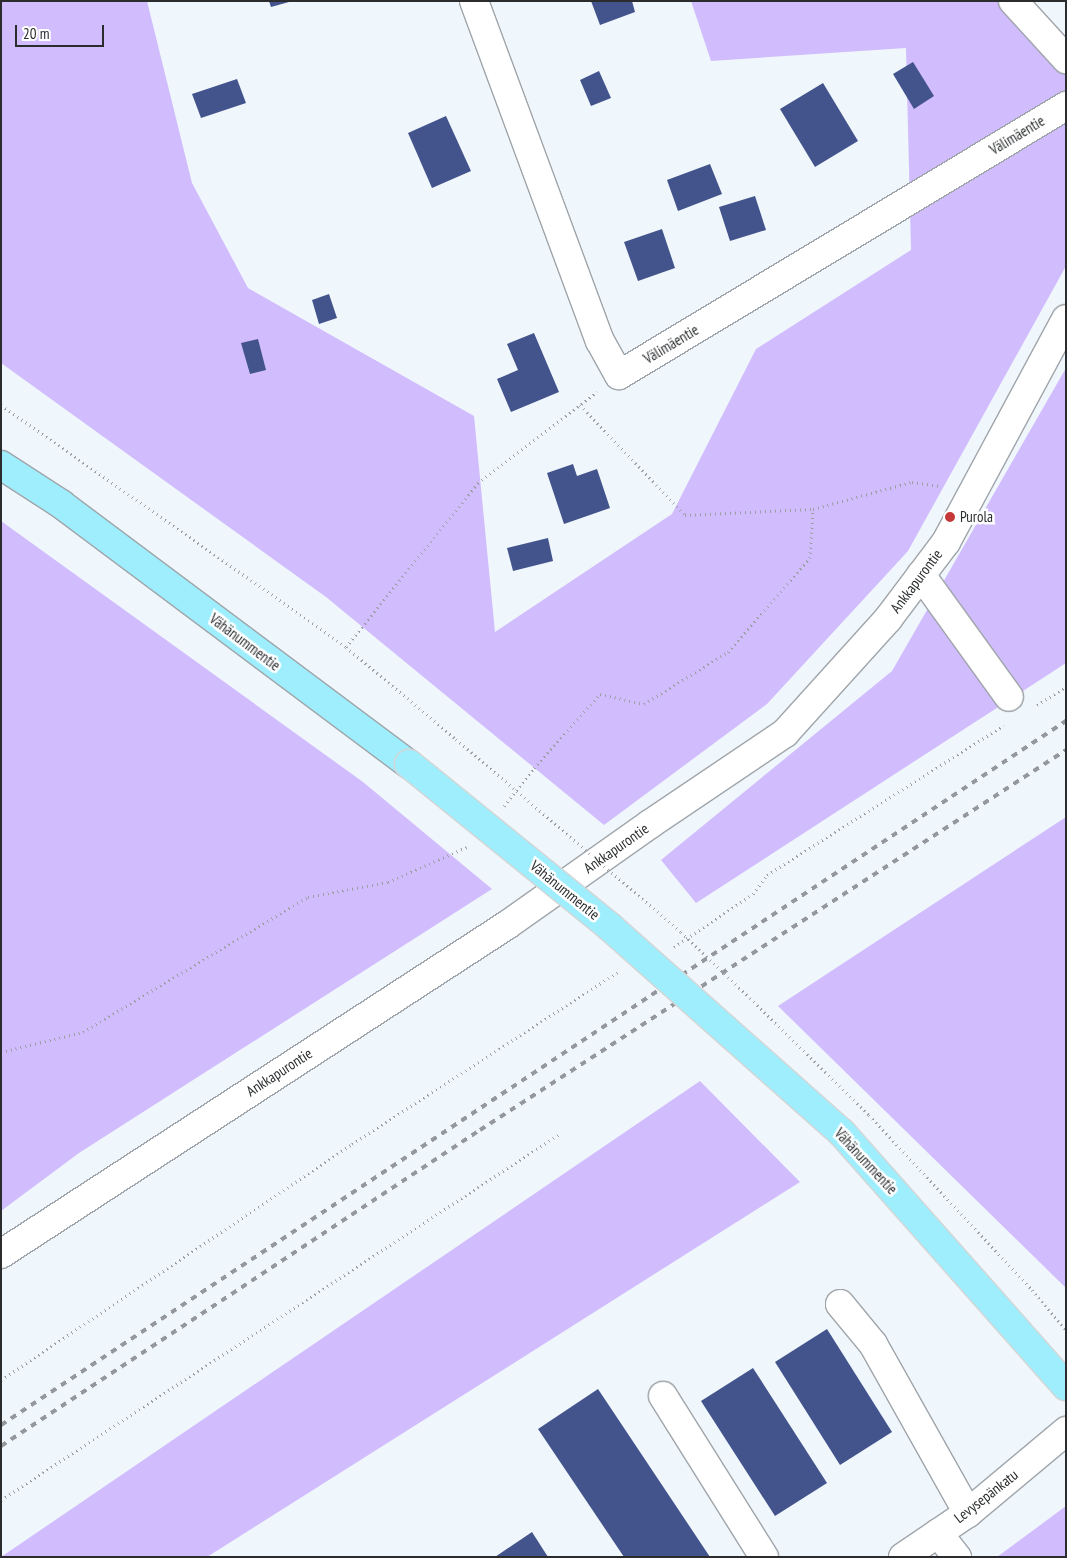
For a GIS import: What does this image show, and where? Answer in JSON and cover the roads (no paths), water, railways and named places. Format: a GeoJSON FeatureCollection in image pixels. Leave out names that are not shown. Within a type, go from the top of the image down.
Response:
{"type":"FeatureCollection","features":[{"type":"Feature","properties":{"kind":"main road","name":"Vähänummentie"},"geometry":{"type":"LineString","coordinates":[[1,466],[61,504],[409,764],[610,926],[842,1133],[1066,1386]]}},
{"type":"Feature","properties":{"kind":"street","name":"Välimäentie"},"geometry":{"type":"LineString","coordinates":[[474,1],[600,341],[620,375],[1066,106]]}},
{"type":"Feature","properties":{"kind":"street"},"geometry":{"type":"LineString","coordinates":[[1013,1],[1066,59]]}},
{"type":"Feature","properties":{"kind":"street","name":"Ankkapurontie"},"geometry":{"type":"LineString","coordinates":[[1,1254],[507,925],[650,824],[785,733],[888,619],[946,542],[1066,319]]}},
{"type":"Feature","properties":{"kind":"street"},"geometry":{"type":"LineString","coordinates":[[921,575],[1017,709]]}},
{"type":"Feature","properties":{"kind":"street"},"geometry":{"type":"LineString","coordinates":[[840,1304],[873,1344],[968,1513]]}},
{"type":"Feature","properties":{"kind":"street"},"geometry":{"type":"LineString","coordinates":[[663,1396],[764,1557]]}},
{"type":"Feature","properties":{"kind":"street","name":"Levysepänkatu"},"geometry":{"type":"LineString","coordinates":[[903,1557],[968,1513],[1066,1431]]}},
{"type":"Feature","properties":{"kind":"street"},"geometry":{"type":"LineString","coordinates":[[938,1532],[957,1557]]}},
{"type":"Feature","properties":{"kind":"railway"},"geometry":{"type":"LineString","coordinates":[[1,1425],[1066,721]]}},
{"type":"Feature","properties":{"kind":"railway"},"geometry":{"type":"LineString","coordinates":[[1,1446],[480,1130],[1066,750]]}},
{"type":"Feature","properties":{"kind":"place","name":"Purola"},"geometry":{"type":"Point","coordinates":[950,517]}}]}
